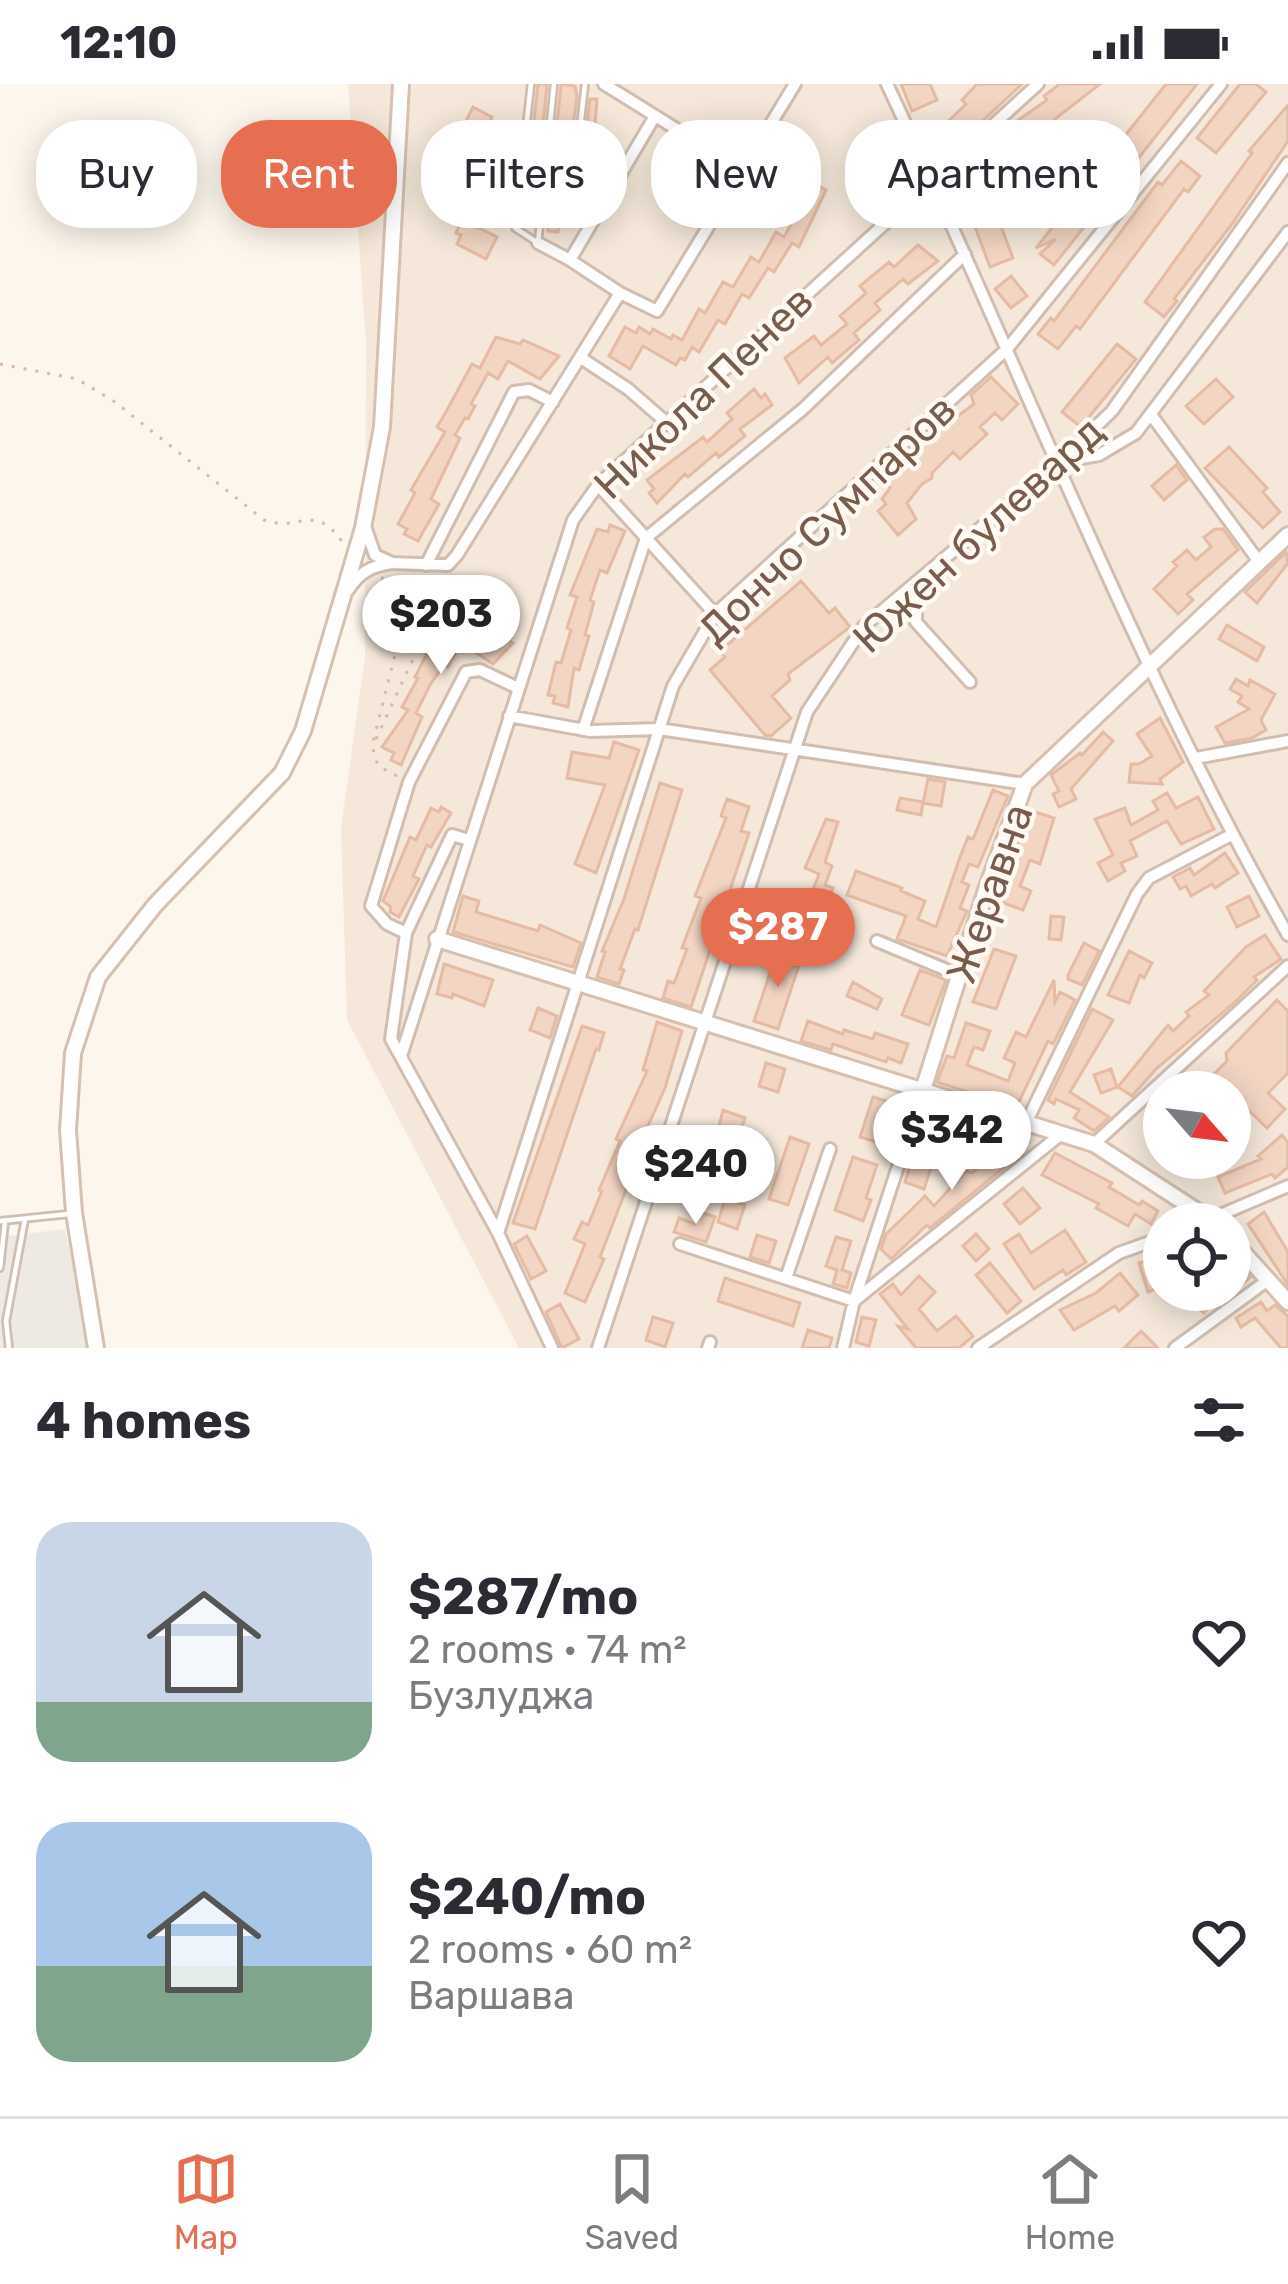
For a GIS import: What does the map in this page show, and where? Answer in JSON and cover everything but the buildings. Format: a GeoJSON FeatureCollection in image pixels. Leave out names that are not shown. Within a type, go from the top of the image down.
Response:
{"type":"FeatureCollection","features":[{"type":"Feature","properties":{"kind":"street"},"geometry":{"type":"LineString","coordinates":[[96,1348],[74,1213],[68,1130],[73,1053],[98,977],[155,904],[282,773],[303,731],[364,520],[382,427],[401,84]]}},
{"type":"Feature","properties":{"kind":"street"},"geometry":{"type":"LineString","coordinates":[[604,84],[621,88],[661,120]]}},
{"type":"Feature","properties":{"kind":"street"},"geometry":{"type":"LineString","coordinates":[[773,120],[795,84]]}},
{"type":"Feature","properties":{"kind":"street"},"geometry":{"type":"LineString","coordinates":[[886,84],[903,120]]}},
{"type":"Feature","properties":{"kind":"street","name":"Никола Пенев"},"geometry":{"type":"LineString","coordinates":[[997,120],[1038,84]]}},
{"type":"Feature","properties":{"kind":"street","name":"Дончо Сумпаров"},"geometry":{"type":"LineString","coordinates":[[498,1233],[673,686],[715,614],[1007,349],[1221,84]]}},
{"type":"Feature","properties":{"kind":"street"},"geometry":{"type":"LineString","coordinates":[[570,260],[655,116]]}},
{"type":"Feature","properties":{"kind":"street","name":"Южен булевард"},"geometry":{"type":"LineString","coordinates":[[598,1348],[807,712],[864,626],[1059,462],[1112,411],[1288,163]]}},
{"type":"Feature","properties":{"kind":"street"},"geometry":{"type":"LineString","coordinates":[[538,243],[657,311],[707,228]]}},
{"type":"Feature","properties":{"kind":"street","name":"Никола Пенев"},"geometry":{"type":"LineString","coordinates":[[401,1053],[573,520],[598,485],[877,228]]}},
{"type":"Feature","properties":{"kind":"street"},"geometry":{"type":"LineString","coordinates":[[953,228],[1149,665],[1231,836],[1288,934]]}},
{"type":"Feature","properties":{"kind":"street"},"geometry":{"type":"LineString","coordinates":[[1059,462],[1099,455],[1119,445],[1152,416],[1288,232]]}},
{"type":"Feature","properties":{"kind":"street"},"geometry":{"type":"LineString","coordinates":[[583,730],[646,538],[803,409],[965,254]]}},
{"type":"Feature","properties":{"kind":"street"},"geometry":{"type":"LineString","coordinates":[[341,601],[358,575],[370,568],[392,563],[448,565],[620,292]]}},
{"type":"Feature","properties":{"kind":"street"},"geometry":{"type":"LineString","coordinates":[[580,358],[628,389],[666,422]]}},
{"type":"Feature","properties":{"kind":"street"},"geometry":{"type":"LineString","coordinates":[[426,565],[514,392],[529,390],[553,402]]}},
{"type":"Feature","properties":{"kind":"street"},"geometry":{"type":"LineString","coordinates":[[1152,416],[1260,563]]}},
{"type":"Feature","properties":{"kind":"street"},"geometry":{"type":"LineString","coordinates":[[598,485],[715,614]]}},
{"type":"Feature","properties":{"kind":"street"},"geometry":{"type":"LineString","coordinates":[[364,520],[375,555],[392,563]]}},
{"type":"Feature","properties":{"kind":"street","name":"Жеравна"},"geometry":{"type":"LineString","coordinates":[[843,1348],[986,890],[1025,784],[1288,535]]}},
{"type":"Feature","properties":{"kind":"street"},"geometry":{"type":"LineString","coordinates":[[916,582],[916,622],[970,682]]}},
{"type":"Feature","properties":{"kind":"street"},"geometry":{"type":"LineString","coordinates":[[406,933],[387,924],[371,906],[409,782],[466,672],[480,670],[518,688]]}},
{"type":"Feature","properties":{"kind":"street"},"geometry":{"type":"LineString","coordinates":[[509,716],[583,730],[659,729],[1025,784]]}},
{"type":"Feature","properties":{"kind":"street"},"geometry":{"type":"LineString","coordinates":[[1196,758],[1288,741]]}},
{"type":"Feature","properties":{"kind":"street"},"geometry":{"type":"LineString","coordinates":[[469,840],[452,835],[406,933],[391,1039],[498,1233],[552,1348]]}},
{"type":"Feature","properties":{"kind":"street"},"geometry":{"type":"LineString","coordinates":[[1025,1125],[1148,878],[1231,836]]}},
{"type":"Feature","properties":{"kind":"street"},"geometry":{"type":"LineString","coordinates":[[436,940],[1094,1144],[1182,1203]]}},
{"type":"Feature","properties":{"kind":"street"},"geometry":{"type":"LineString","coordinates":[[877,941],[961,976]]}},
{"type":"Feature","properties":{"kind":"street"},"geometry":{"type":"LineString","coordinates":[[1094,1144],[1288,966]]}},
{"type":"Feature","properties":{"kind":"street"},"geometry":{"type":"LineString","coordinates":[[680,1244],[854,1301],[1060,1135]]}},
{"type":"Feature","properties":{"kind":"street"},"geometry":{"type":"LineString","coordinates":[[786,1278],[830,1149]]}},
{"type":"Feature","properties":{"kind":"street"},"geometry":{"type":"LineString","coordinates":[[1251,1203],[1288,1186]]}},
{"type":"Feature","properties":{"kind":"street"},"geometry":{"type":"LineString","coordinates":[[978,1348],[1119,1253],[1143,1244]]}},
{"type":"Feature","properties":{"kind":"street"},"geometry":{"type":"LineString","coordinates":[[1251,1261],[1288,1302]]}},
{"type":"Feature","properties":{"kind":"street"},"geometry":{"type":"LineString","coordinates":[[1177,1347],[1268,1280]]}},
{"type":"Feature","properties":{"kind":"lane"},"geometry":{"type":"LineString","coordinates":[[531,84],[515,228],[538,243],[554,84]]}},
{"type":"Feature","properties":{"kind":"lane"},"geometry":{"type":"LineString","coordinates":[[581,120],[585,84]]}},
{"type":"Feature","properties":{"kind":"lane"},"geometry":{"type":"LineString","coordinates":[[0,1268],[3,1221],[74,1213]]}},
{"type":"Feature","properties":{"kind":"lane"},"geometry":{"type":"LineString","coordinates":[[9,1348],[6,1321],[25,1219]]}},
{"type":"Feature","properties":{"kind":"path"},"geometry":{"type":"LineString","coordinates":[[0,364],[77,379],[116,401],[264,520],[279,525],[317,518],[328,522],[353,560]]}},
{"type":"Feature","properties":{"kind":"path"},"geometry":{"type":"LineString","coordinates":[[372,746],[445,598],[457,555]]}},
{"type":"Feature","properties":{"kind":"path"},"geometry":{"type":"LineString","coordinates":[[370,568],[386,581],[400,635],[372,746],[378,766],[409,782]]}},
{"type":"Feature","properties":{"kind":"shaded area"},"geometry":{"type":"Polygon","coordinates":[[[348,84],[1288,84],[1288,1348],[519,1348],[347,1020],[341,828],[365,657],[366,343],[358,228],[397,228],[397,120],[351,120],[348,84]]]}},
{"type":"Feature","properties":{"kind":"shaded area"},"geometry":{"type":"Polygon","coordinates":[[[65,1229],[90,1348],[0,1348],[0,1237],[65,1229]]]}}]}
